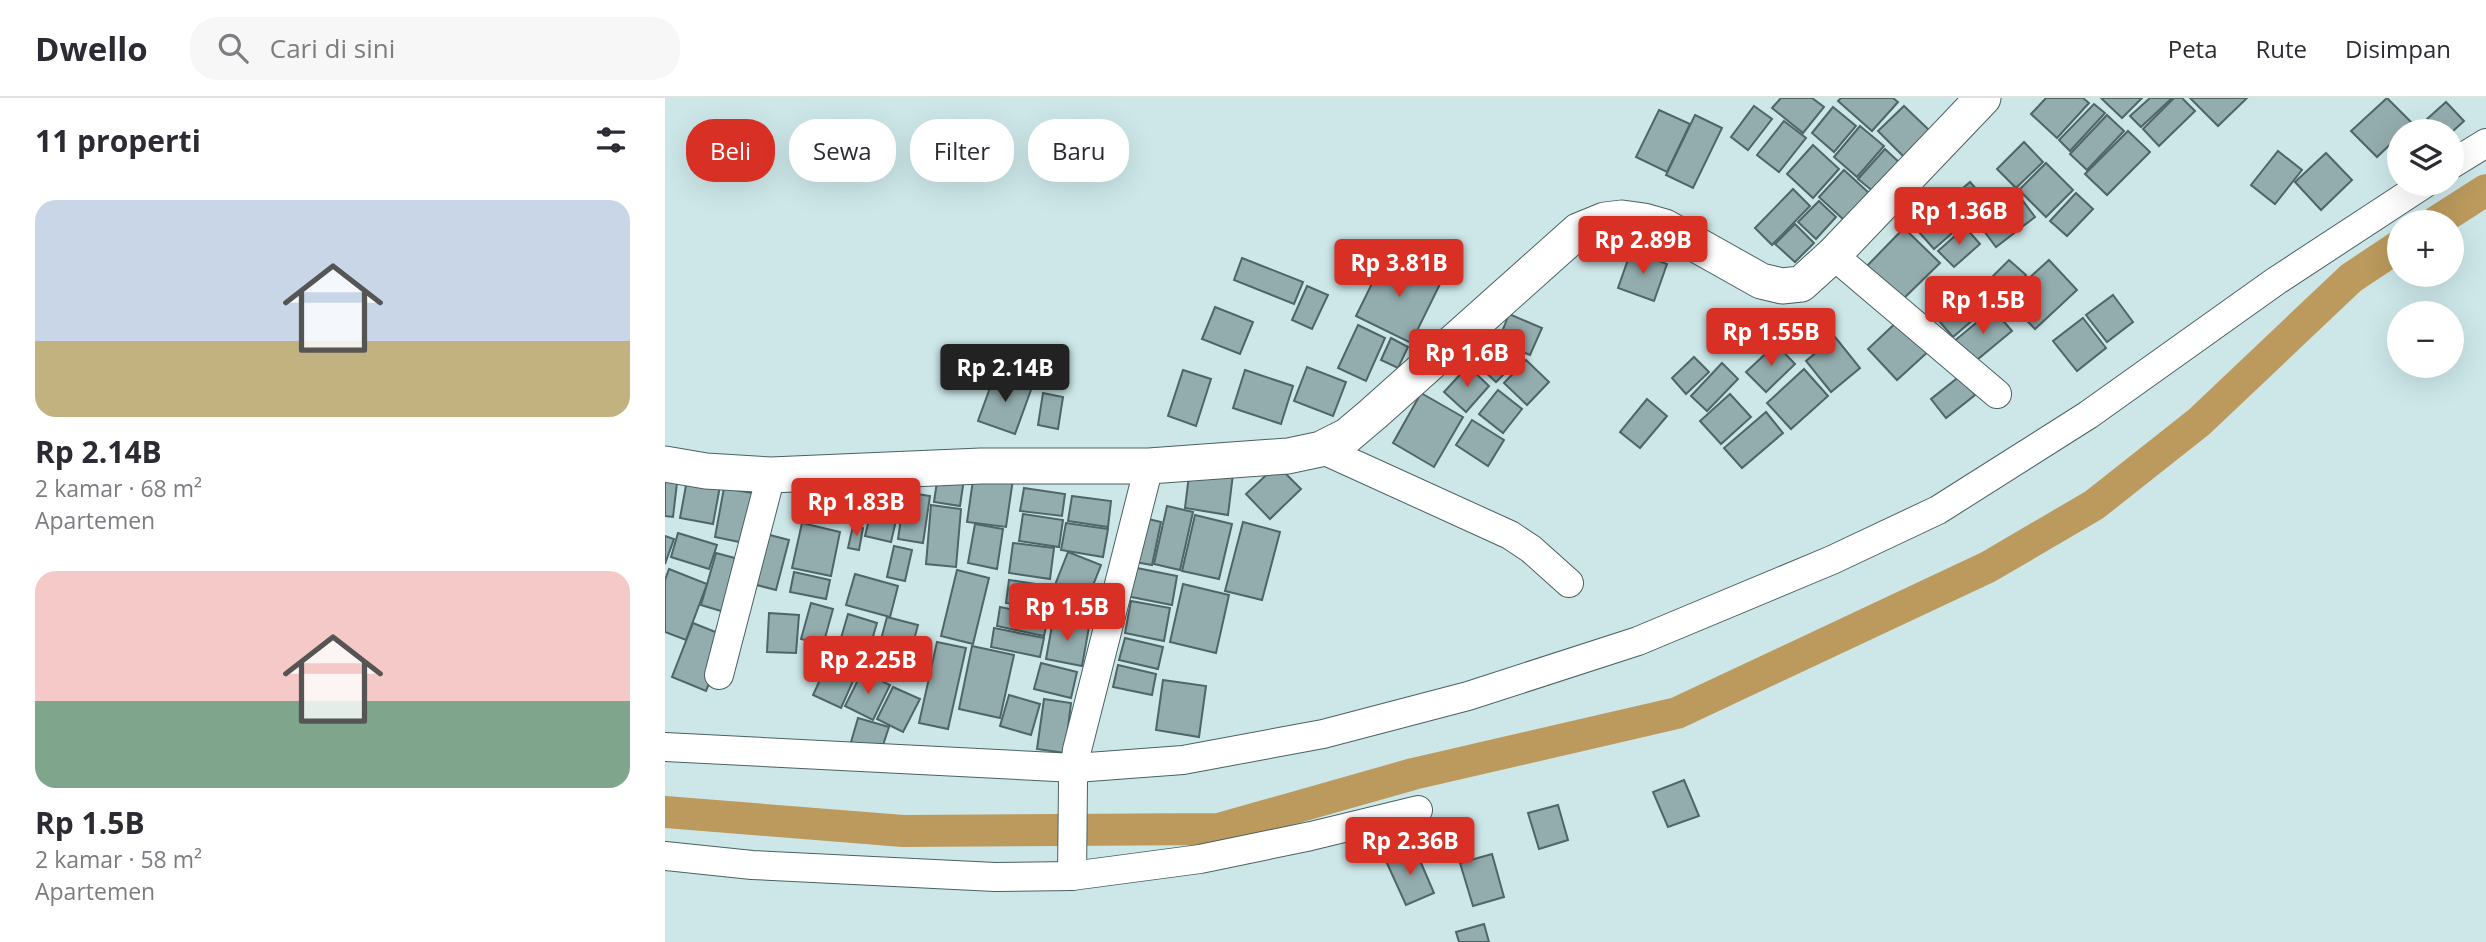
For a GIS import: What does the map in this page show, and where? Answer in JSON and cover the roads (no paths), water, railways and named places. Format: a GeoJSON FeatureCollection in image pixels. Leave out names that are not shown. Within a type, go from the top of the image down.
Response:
{"type":"FeatureCollection","features":[{"type":"Feature","properties":{"kind":"street"},"geometry":{"type":"LineString","coordinates":[[665,464],[706,471],[771,475],[981,466],[1149,466],[1288,456],[1321,449],[1347,436],[1579,231],[1605,220],[1622,218],[1665,227],[1761,281],[1782,286],[1801,284],[1833,255],[1983,98]]}},
{"type":"Feature","properties":{"kind":"street"},"geometry":{"type":"LineString","coordinates":[[2464,157],[2486,143]]}},
{"type":"Feature","properties":{"kind":"street"},"geometry":{"type":"LineString","coordinates":[[665,747],[1074,775],[1196,758],[1323,734],[1468,696],[1638,641],[1832,559],[1938,510],[2088,415],[2276,281],[2406,196]]}},
{"type":"Feature","properties":{"kind":"street"},"geometry":{"type":"LineString","coordinates":[[1833,255],[1997,394]]}},
{"type":"Feature","properties":{"kind":"street"},"geometry":{"type":"LineString","coordinates":[[1321,449],[1510,535],[1531,549],[1569,583]]}},
{"type":"Feature","properties":{"kind":"street"},"geometry":{"type":"LineString","coordinates":[[1071,871],[1077,750],[1149,466]]}},
{"type":"Feature","properties":{"kind":"street"},"geometry":{"type":"LineString","coordinates":[[719,675],[771,475]]}},
{"type":"Feature","properties":{"kind":"street"},"geometry":{"type":"LineString","coordinates":[[665,856],[752,865],[982,876],[1071,871],[1200,859],[1418,810]]}},
{"type":"Feature","properties":{"kind":"waterway"},"geometry":{"type":"LineString","coordinates":[[2455,210],[2486,190]]}},
{"type":"Feature","properties":{"kind":"waterway"},"geometry":{"type":"LineString","coordinates":[[665,812],[903,831],[1219,829],[1413,774],[1677,713],[1988,567],[2094,505],[2199,422],[2351,278],[2387,254]]}}]}
